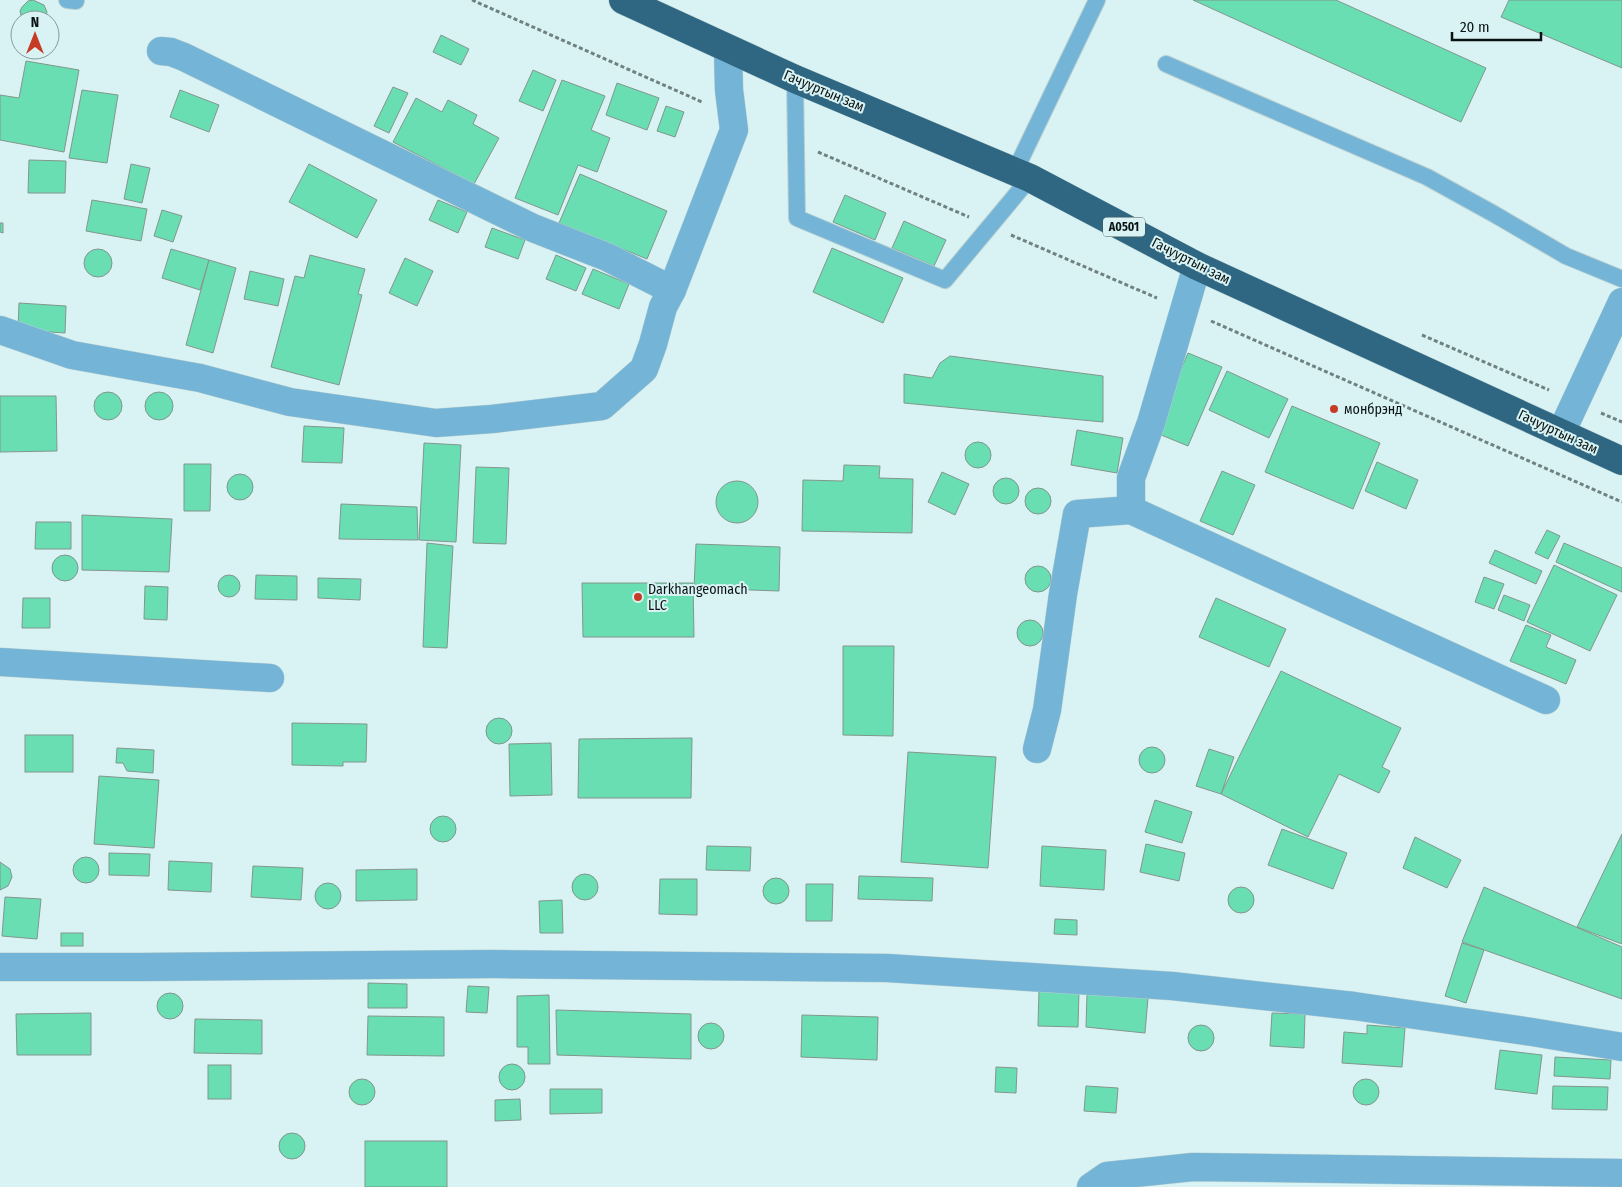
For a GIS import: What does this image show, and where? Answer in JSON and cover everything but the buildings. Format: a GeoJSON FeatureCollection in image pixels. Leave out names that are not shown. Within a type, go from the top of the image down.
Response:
{"type":"FeatureCollection","features":[{"type":"Feature","properties":{"kind":"highway","name":"Гачууртын зам"},"geometry":{"type":"LineString","coordinates":[[623,0],[795,79],[1023,175],[1197,266],[1622,461]]}},
{"type":"Feature","properties":{"kind":"street"},"geometry":{"type":"LineString","coordinates":[[0,330],[72,355],[200,378],[290,402],[436,423],[492,419],[602,406],[644,369],[663,307],[672,290],[734,130],[729,90],[728,48]]}},
{"type":"Feature","properties":{"kind":"street"},"geometry":{"type":"LineString","coordinates":[[161,52],[171,52],[184,57],[533,228],[607,257],[672,290]]}},
{"type":"Feature","properties":{"kind":"street"},"geometry":{"type":"LineString","coordinates":[[1131,510],[1131,478],[1151,423],[1197,266]]}},
{"type":"Feature","properties":{"kind":"street"},"geometry":{"type":"LineString","coordinates":[[1561,433],[1622,302]]}},
{"type":"Feature","properties":{"kind":"street"},"geometry":{"type":"LineString","coordinates":[[1037,749],[1047,710],[1063,594],[1077,514],[1131,510],[1546,700]]}},
{"type":"Feature","properties":{"kind":"street"},"geometry":{"type":"LineString","coordinates":[[0,662],[270,678]]}},
{"type":"Feature","properties":{"kind":"street"},"geometry":{"type":"LineString","coordinates":[[0,967],[504,964],[887,968],[1172,986],[1354,1006],[1622,1047]]}},
{"type":"Feature","properties":{"kind":"street"},"geometry":{"type":"LineString","coordinates":[[1091,1187],[1107,1176],[1193,1167],[1622,1173]]}},
{"type":"Feature","properties":{"kind":"lane"},"geometry":{"type":"LineString","coordinates":[[795,79],[797,218],[945,280],[990,226],[1023,175],[1097,0]]}},
{"type":"Feature","properties":{"kind":"lane"},"geometry":{"type":"LineString","coordinates":[[1166,64],[1427,177],[1566,256],[1622,279]]}},
{"type":"Feature","properties":{"kind":"path"},"geometry":{"type":"LineString","coordinates":[[472,0],[732,116]]}},
{"type":"Feature","properties":{"kind":"path"},"geometry":{"type":"LineString","coordinates":[[796,143],[1502,448],[1622,502]]}},
{"type":"Feature","properties":{"kind":"place","name":"монбрэнд"},"geometry":{"type":"Point","coordinates":[1334,409]}},
{"type":"Feature","properties":{"kind":"place","name":"Darkhangeomach LLC"},"geometry":{"type":"Point","coordinates":[638,597]}}]}
